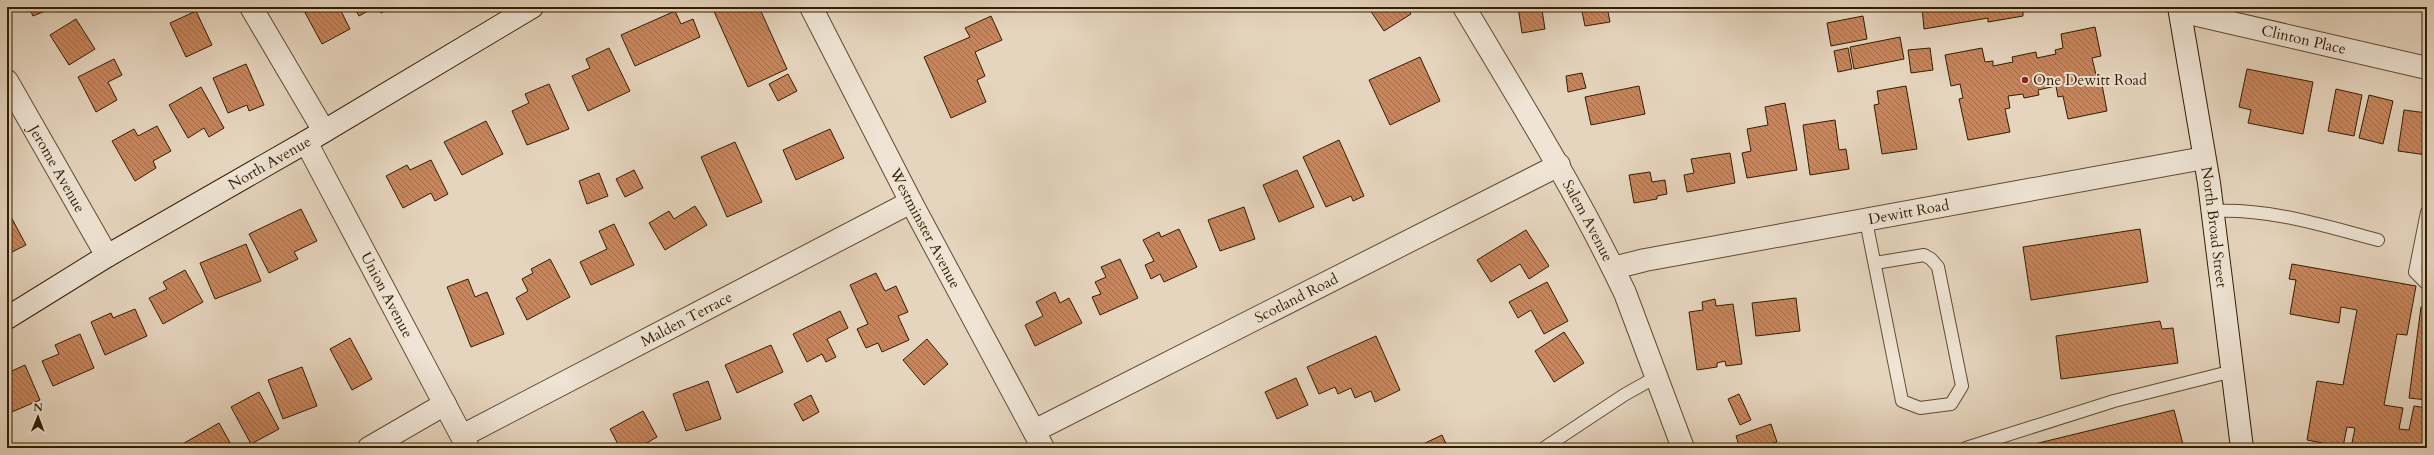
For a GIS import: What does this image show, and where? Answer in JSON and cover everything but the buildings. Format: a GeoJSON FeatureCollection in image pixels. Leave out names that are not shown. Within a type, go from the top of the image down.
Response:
{"type":"FeatureCollection","features":[{"type":"Feature","properties":{"kind":"street","name":"Union Avenue"},"geometry":{"type":"LineString","coordinates":[[251,7],[465,442]]}},
{"type":"Feature","properties":{"kind":"street","name":"North Avenue"},"geometry":{"type":"LineString","coordinates":[[7,318],[107,256],[315,137],[532,7]]}},
{"type":"Feature","properties":{"kind":"street","name":"Westminster Avenue"},"geometry":{"type":"LineString","coordinates":[[811,7],[911,202],[1038,440]]}},
{"type":"Feature","properties":{"kind":"street","name":"Salem Avenue"},"geometry":{"type":"LineString","coordinates":[[1464,7],[1559,165],[1613,268],[1683,448]]}},
{"type":"Feature","properties":{"kind":"street","name":"Clinton Place"},"geometry":{"type":"LineString","coordinates":[[2179,9],[2427,68]]}},
{"type":"Feature","properties":{"kind":"street","name":"North Broad Street"},"geometry":{"type":"LineString","coordinates":[[2179,9],[2213,211],[2242,448]]}},
{"type":"Feature","properties":{"kind":"street","name":"Jerome Avenue"},"geometry":{"type":"LineString","coordinates":[[7,81],[107,256]]}},
{"type":"Feature","properties":{"kind":"street","name":"Dewitt Road"},"geometry":{"type":"LineString","coordinates":[[1613,268],[1645,260],[1866,221],[2204,158]]}},
{"type":"Feature","properties":{"kind":"street","name":"Scotland Road"},"geometry":{"type":"LineString","coordinates":[[1038,440],[1559,165]]}},
{"type":"Feature","properties":{"kind":"street","name":"Malden Terrace"},"geometry":{"type":"LineString","coordinates":[[465,442],[911,202]]}},
{"type":"Feature","properties":{"kind":"street"},"geometry":{"type":"LineString","coordinates":[[369,448],[445,404]]}},
{"type":"Feature","properties":{"kind":"lane"},"geometry":{"type":"LineString","coordinates":[[2213,211],[2241,210],[2263,212],[2378,240]]}},
{"type":"Feature","properties":{"kind":"lane"},"geometry":{"type":"LineString","coordinates":[[2427,212],[2415,272],[2427,284]]}},
{"type":"Feature","properties":{"kind":"lane"},"geometry":{"type":"LineString","coordinates":[[1866,221],[1902,401],[1920,408],[1952,404],[1962,386],[1938,267],[1931,259],[1924,255],[1875,263]]}},
{"type":"Feature","properties":{"kind":"lane"},"geometry":{"type":"LineString","coordinates":[[1966,448],[2114,401],[2233,371]]}},
{"type":"Feature","properties":{"kind":"lane"},"geometry":{"type":"LineString","coordinates":[[1544,448],[1624,395],[1656,377]]}},
{"type":"Feature","properties":{"kind":"place","name":"One Dewitt Road"},"geometry":{"type":"Point","coordinates":[2025,80]}}]}
